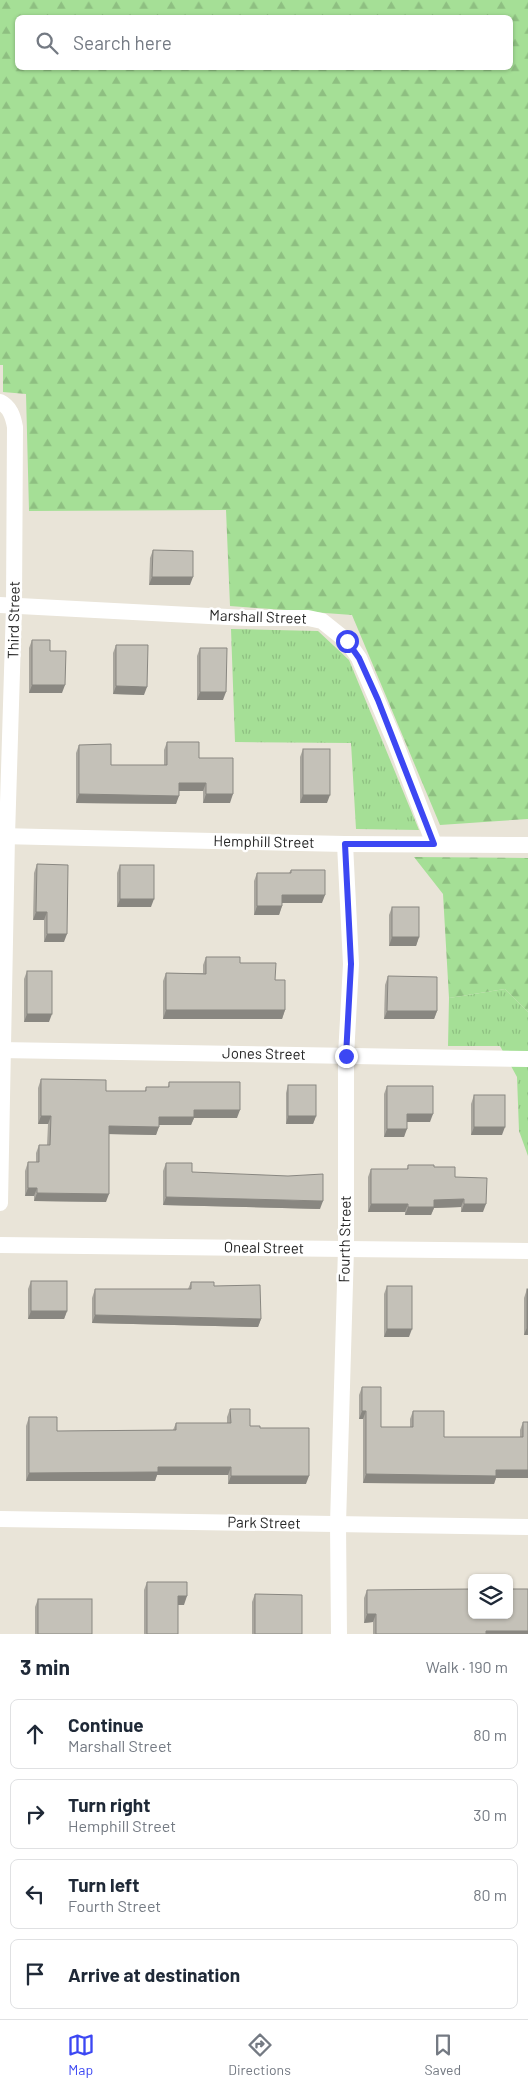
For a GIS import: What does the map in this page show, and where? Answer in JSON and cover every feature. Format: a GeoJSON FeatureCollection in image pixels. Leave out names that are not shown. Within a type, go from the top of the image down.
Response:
{"type":"FeatureCollection","features":[{"type":"Feature","properties":{"kind":"street","name":"Third Street"},"geometry":{"type":"LineString","coordinates":[[0,402],[8,408],[13,416],[15,427],[7,606],[0,1203]]}},
{"type":"Feature","properties":{"kind":"street","name":"Marshall Street"},"geometry":{"type":"LineString","coordinates":[[7,606],[247,618],[308,618],[322,621],[347,641],[359,658],[395,742],[434,844]]}},
{"type":"Feature","properties":{"kind":"street","name":"Hemphill Street"},"geometry":{"type":"LineString","coordinates":[[3,836],[345,844],[528,845]]}},
{"type":"Feature","properties":{"kind":"street","name":"Fourth Street"},"geometry":{"type":"LineString","coordinates":[[339,1634],[338,1524],[346,1249],[346,1056],[351,964],[345,844]]}},
{"type":"Feature","properties":{"kind":"street","name":"Jones Street"},"geometry":{"type":"LineString","coordinates":[[2,1050],[528,1059]]}},
{"type":"Feature","properties":{"kind":"street","name":"Oneal Street"},"geometry":{"type":"LineString","coordinates":[[0,1245],[528,1251]]}},
{"type":"Feature","properties":{"kind":"street","name":"Park Street"},"geometry":{"type":"LineString","coordinates":[[0,1519],[528,1527]]}},
{"type":"Feature","properties":{"kind":"green space"},"geometry":{"type":"Polygon","coordinates":[[[0,0],[528,0],[528,819],[440,825],[352,615],[230,606],[226,510],[29,511],[26,394],[3,392],[3,365],[0,365],[0,0]]]}},
{"type":"Feature","properties":{"kind":"green space"},"geometry":{"type":"Polygon","coordinates":[[[231,629],[318,631],[349,660],[419,830],[356,829],[351,743],[235,742],[231,629]]]}},
{"type":"Feature","properties":{"kind":"green space"},"geometry":{"type":"Polygon","coordinates":[[[414,857],[528,858],[528,1012],[505,989],[449,998],[443,894],[414,857]]]}},
{"type":"Feature","properties":{"kind":"green space"},"geometry":{"type":"Polygon","coordinates":[[[505,989],[528,1012],[528,1156],[519,1131],[517,1077],[500,1046],[448,1046],[449,998],[505,989]]]}},
{"type":"Feature","properties":{"kind":"building"},"geometry":{"type":"Polygon","coordinates":[[[153,550],[193,551],[193,577],[152,577],[153,550]]]}},
{"type":"Feature","properties":{"kind":"building"},"geometry":{"type":"Polygon","coordinates":[[[32,640],[50,640],[50,651],[66,651],[65,685],[32,685],[32,640]]]}},
{"type":"Feature","properties":{"kind":"building"},"geometry":{"type":"Polygon","coordinates":[[[116,645],[148,645],[147,687],[116,686],[116,645]]]}},
{"type":"Feature","properties":{"kind":"building"},"geometry":{"type":"Polygon","coordinates":[[[200,648],[227,648],[226,692],[200,692],[200,648]]]}},
{"type":"Feature","properties":{"kind":"building"},"geometry":{"type":"Polygon","coordinates":[[[167,742],[199,742],[199,758],[233,758],[233,794],[206,794],[206,783],[179,783],[179,796],[79,794],[79,745],[111,744],[111,765],[167,765],[167,742]]]}},
{"type":"Feature","properties":{"kind":"building"},"geometry":{"type":"Polygon","coordinates":[[[303,749],[330,749],[330,795],[303,795],[303,749]]]}},
{"type":"Feature","properties":{"kind":"building"},"geometry":{"type":"Polygon","coordinates":[[[37,864],[68,865],[67,934],[47,934],[47,912],[36,912],[37,864]]]}},
{"type":"Feature","properties":{"kind":"building"},"geometry":{"type":"Polygon","coordinates":[[[120,865],[154,865],[154,899],[120,899],[120,865]]]}},
{"type":"Feature","properties":{"kind":"building"},"geometry":{"type":"Polygon","coordinates":[[[291,870],[325,870],[325,895],[282,895],[282,906],[257,906],[257,873],[291,873],[291,870]]]}},
{"type":"Feature","properties":{"kind":"building"},"geometry":{"type":"Polygon","coordinates":[[[392,907],[419,907],[419,937],[392,937],[392,907]]]}},
{"type":"Feature","properties":{"kind":"building"},"geometry":{"type":"Polygon","coordinates":[[[206,957],[240,957],[240,963],[276,963],[275,980],[285,980],[285,1010],[166,1010],[166,973],[206,974],[206,957]]]}},
{"type":"Feature","properties":{"kind":"building"},"geometry":{"type":"Polygon","coordinates":[[[27,971],[52,971],[52,1014],[27,1014],[27,971]]]}},
{"type":"Feature","properties":{"kind":"building"},"geometry":{"type":"Polygon","coordinates":[[[388,976],[437,977],[437,1011],[387,1011],[388,976]]]}},
{"type":"Feature","properties":{"kind":"building"},"geometry":{"type":"Polygon","coordinates":[[[41,1079],[106,1080],[106,1091],[146,1091],[146,1087],[169,1087],[169,1082],[240,1082],[240,1110],[194,1110],[194,1117],[159,1117],[159,1127],[109,1126],[109,1194],[37,1193],[37,1188],[28,1188],[28,1162],[39,1162],[39,1145],[50,1145],[51,1116],[41,1116],[41,1079]]]}},
{"type":"Feature","properties":{"kind":"building"},"geometry":{"type":"Polygon","coordinates":[[[288,1085],[316,1085],[316,1116],[288,1116],[288,1085]]]}},
{"type":"Feature","properties":{"kind":"building"},"geometry":{"type":"Polygon","coordinates":[[[387,1086],[433,1086],[433,1114],[407,1114],[407,1129],[387,1129],[387,1086]]]}},
{"type":"Feature","properties":{"kind":"building"},"geometry":{"type":"Polygon","coordinates":[[[474,1095],[505,1095],[505,1127],[474,1127],[474,1095]]]}},
{"type":"Feature","properties":{"kind":"building"},"geometry":{"type":"Polygon","coordinates":[[[166,1163],[192,1163],[192,1172],[288,1176],[323,1174],[323,1201],[166,1197],[166,1163]]]}},
{"type":"Feature","properties":{"kind":"building"},"geometry":{"type":"Polygon","coordinates":[[[408,1165],[455,1167],[455,1177],[487,1178],[486,1204],[464,1204],[464,1199],[434,1200],[434,1207],[408,1207],[408,1204],[371,1204],[371,1169],[408,1169],[408,1165]]]}},
{"type":"Feature","properties":{"kind":"building"},"geometry":{"type":"Polygon","coordinates":[[[31,1281],[67,1281],[67,1311],[31,1311],[31,1281]]]}},
{"type":"Feature","properties":{"kind":"building"},"geometry":{"type":"Polygon","coordinates":[[[191,1282],[214,1282],[214,1286],[260,1285],[261,1319],[95,1315],[95,1289],[191,1289],[191,1282]]]}},
{"type":"Feature","properties":{"kind":"building"},"geometry":{"type":"Polygon","coordinates":[[[387,1286],[412,1286],[412,1329],[387,1329],[387,1286]]]}},
{"type":"Feature","properties":{"kind":"building"},"geometry":{"type":"Polygon","coordinates":[[[528,1289],[528,1327],[527,1327],[528,1289]]]}},
{"type":"Feature","properties":{"kind":"building"},"geometry":{"type":"Polygon","coordinates":[[[362,1387],[381,1387],[381,1427],[413,1427],[413,1411],[444,1411],[444,1437],[523,1437],[523,1422],[528,1422],[528,1470],[496,1470],[496,1476],[366,1474],[366,1411],[362,1411],[362,1387]]]}},
{"type":"Feature","properties":{"kind":"building"},"geometry":{"type":"Polygon","coordinates":[[[230,1409],[250,1409],[250,1426],[260,1426],[260,1428],[309,1428],[309,1476],[231,1476],[231,1467],[158,1467],[158,1472],[29,1473],[29,1417],[57,1417],[57,1431],[176,1430],[176,1423],[231,1423],[230,1409]]]}},
{"type":"Feature","properties":{"kind":"building"},"geometry":{"type":"Polygon","coordinates":[[[147,1582],[187,1582],[187,1596],[178,1596],[178,1634],[147,1634],[147,1582]]]}},
{"type":"Feature","properties":{"kind":"building"},"geometry":{"type":"Polygon","coordinates":[[[468,1589],[468,1619],[513,1619],[513,1589],[528,1589],[528,1631],[486,1631],[486,1634],[376,1634],[376,1614],[367,1614],[367,1590],[468,1589]]]}},
{"type":"Feature","properties":{"kind":"building"},"geometry":{"type":"Polygon","coordinates":[[[255,1594],[302,1595],[302,1634],[255,1634],[255,1594]]]}},
{"type":"Feature","properties":{"kind":"building"},"geometry":{"type":"Polygon","coordinates":[[[38,1599],[92,1599],[92,1634],[38,1634],[38,1599]]]}},
{"type":"Feature","properties":{"kind":"route"},"geometry":{"type":"LineString","coordinates":[[346,1056],[351,964],[345,844],[434,844],[378,700],[359,658],[347,641]]}}]}
